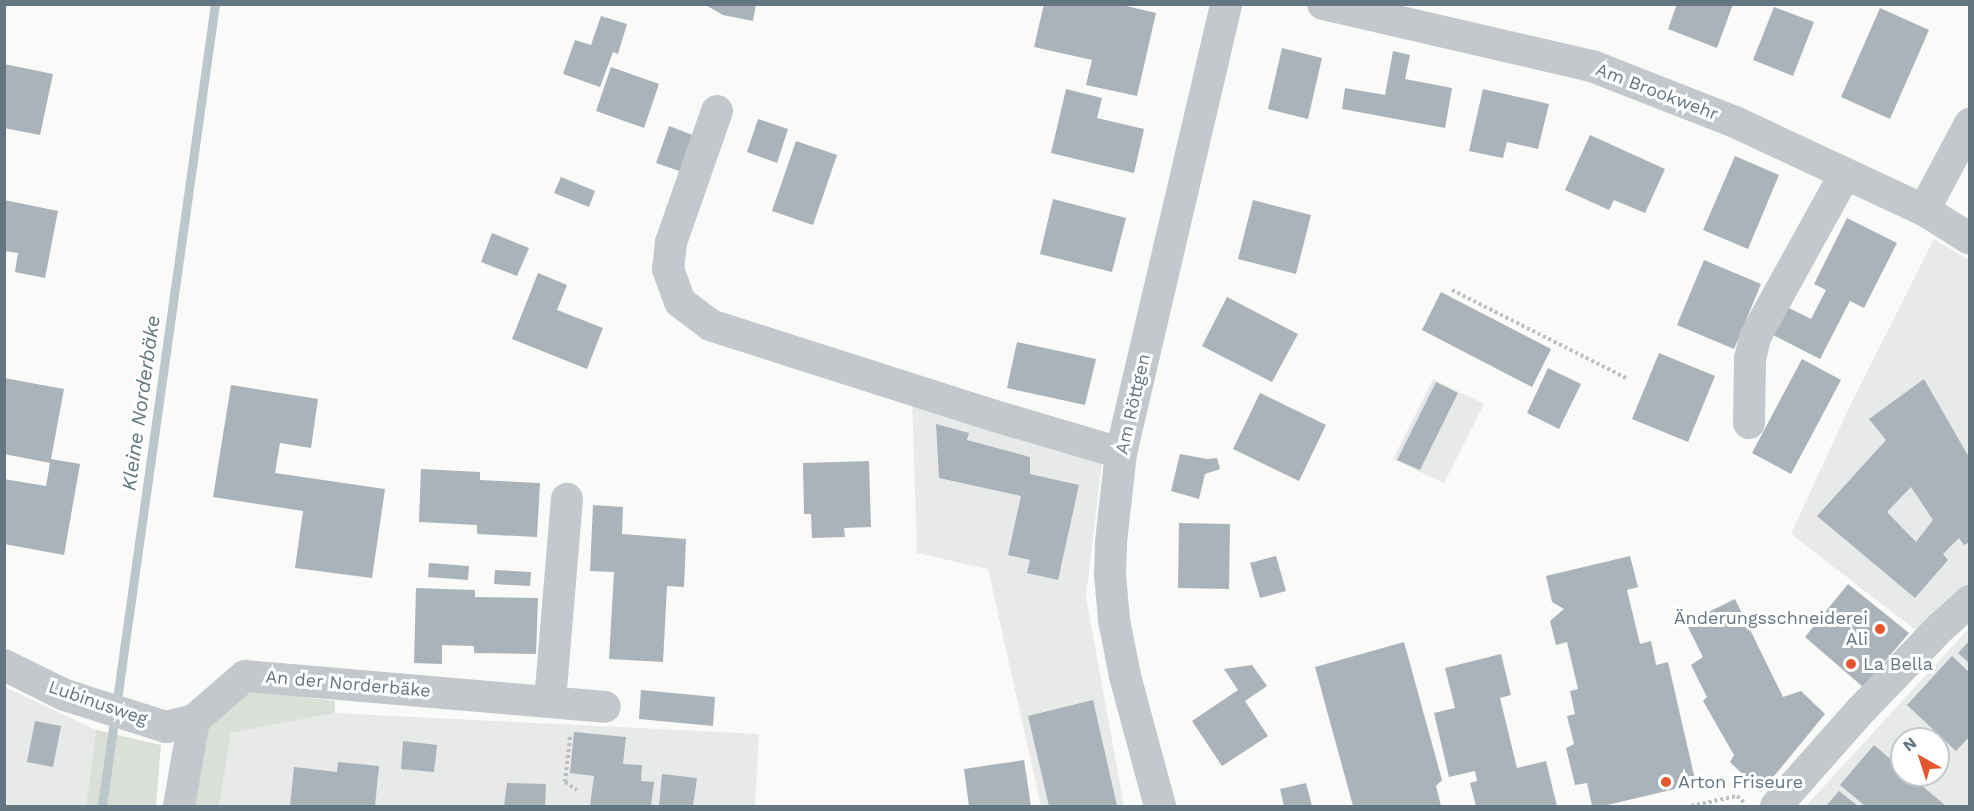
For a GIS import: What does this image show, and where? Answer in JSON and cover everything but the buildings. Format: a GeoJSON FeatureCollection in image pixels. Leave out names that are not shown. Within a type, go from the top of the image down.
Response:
{"type":"FeatureCollection","features":[{"type":"Feature","properties":{"kind":"street","name":"Am Röttgen"},"geometry":{"type":"LineString","coordinates":[[1160,807],[1125,676],[1114,620],[1111,552],[1121,453],[1226,4]]}},
{"type":"Feature","properties":{"kind":"street","name":"Am Brookwehr"},"geometry":{"type":"LineString","coordinates":[[1323,4],[1592,66],[1735,122],[1924,210],[1970,239]]}},
{"type":"Feature","properties":{"kind":"street"},"geometry":{"type":"LineString","coordinates":[[717,111],[671,242],[668,269],[680,302],[710,325],[995,416],[1121,453]]}},
{"type":"Feature","properties":{"kind":"street"},"geometry":{"type":"LineString","coordinates":[[1924,210],[1970,124]]}},
{"type":"Feature","properties":{"kind":"street"},"geometry":{"type":"LineString","coordinates":[[1749,423],[1749,359],[1755,338],[1845,174]]}},
{"type":"Feature","properties":{"kind":"street"},"geometry":{"type":"LineString","coordinates":[[562,702],[567,499]]}},
{"type":"Feature","properties":{"kind":"street"},"geometry":{"type":"LineString","coordinates":[[1776,807],[1861,710],[1941,627],[1970,601]]}},
{"type":"Feature","properties":{"kind":"street","name":"Lubinusweg"},"geometry":{"type":"LineString","coordinates":[[4,665],[65,695],[166,727],[194,720]]}},
{"type":"Feature","properties":{"kind":"street","name":"An der Norderbäke"},"geometry":{"type":"LineString","coordinates":[[194,720],[245,676],[605,707]]}},
{"type":"Feature","properties":{"kind":"street"},"geometry":{"type":"LineString","coordinates":[[179,807],[194,720]]}},
{"type":"Feature","properties":{"kind":"path"},"geometry":{"type":"LineString","coordinates":[[1452,290],[1626,378]]}},
{"type":"Feature","properties":{"kind":"path"},"geometry":{"type":"LineString","coordinates":[[562,702],[565,782],[577,790]]}},
{"type":"Feature","properties":{"kind":"path"},"geometry":{"type":"LineString","coordinates":[[1691,807],[1737,796],[1749,807]]}},
{"type":"Feature","properties":{"kind":"shaded area"},"geometry":{"type":"Polygon","coordinates":[[[1934,239],[1969,260],[1969,587],[1922,635],[1791,534],[1849,408],[1934,239]]]}},
{"type":"Feature","properties":{"kind":"shaded area"},"geometry":{"type":"Polygon","coordinates":[[[1433,379],[1484,404],[1444,483],[1393,459],[1433,379]]]}},
{"type":"Feature","properties":{"kind":"shaded area"},"geometry":{"type":"Polygon","coordinates":[[[912,396],[1103,453],[1086,597],[1124,806],[1041,806],[988,569],[917,553],[912,396]]]}},
{"type":"Feature","properties":{"kind":"shaded area"},"geometry":{"type":"Polygon","coordinates":[[[1969,628],[1969,806],[1806,806],[1969,628]]]}},
{"type":"Feature","properties":{"kind":"shaded area"},"geometry":{"type":"Polygon","coordinates":[[[5,687],[96,730],[86,806],[5,806],[5,687]]]}},
{"type":"Feature","properties":{"kind":"shaded area"},"geometry":{"type":"Polygon","coordinates":[[[252,691],[335,701],[335,713],[231,733],[219,806],[192,806],[207,726],[252,691]]]}},
{"type":"Feature","properties":{"kind":"shaded area"},"geometry":{"type":"Polygon","coordinates":[[[335,713],[759,734],[755,806],[219,806],[231,733],[335,713]]]}},
{"type":"Feature","properties":{"kind":"shaded area"},"geometry":{"type":"Polygon","coordinates":[[[96,730],[161,745],[156,806],[86,806],[96,730]]]}},
{"type":"Feature","properties":{"kind":"waterway","name":"Kleine Norderbäke"},"geometry":{"type":"LineString","coordinates":[[102,806],[215,4]]}},
{"type":"Feature","properties":{"kind":"place","name":"Änderungsschneiderei Ali"},"geometry":{"type":"Point","coordinates":[1880,629]}},
{"type":"Feature","properties":{"kind":"place","name":"La Bella"},"geometry":{"type":"Point","coordinates":[1851,664]}},
{"type":"Feature","properties":{"kind":"place","name":"Arton Friseure"},"geometry":{"type":"Point","coordinates":[1666,782]}}]}
